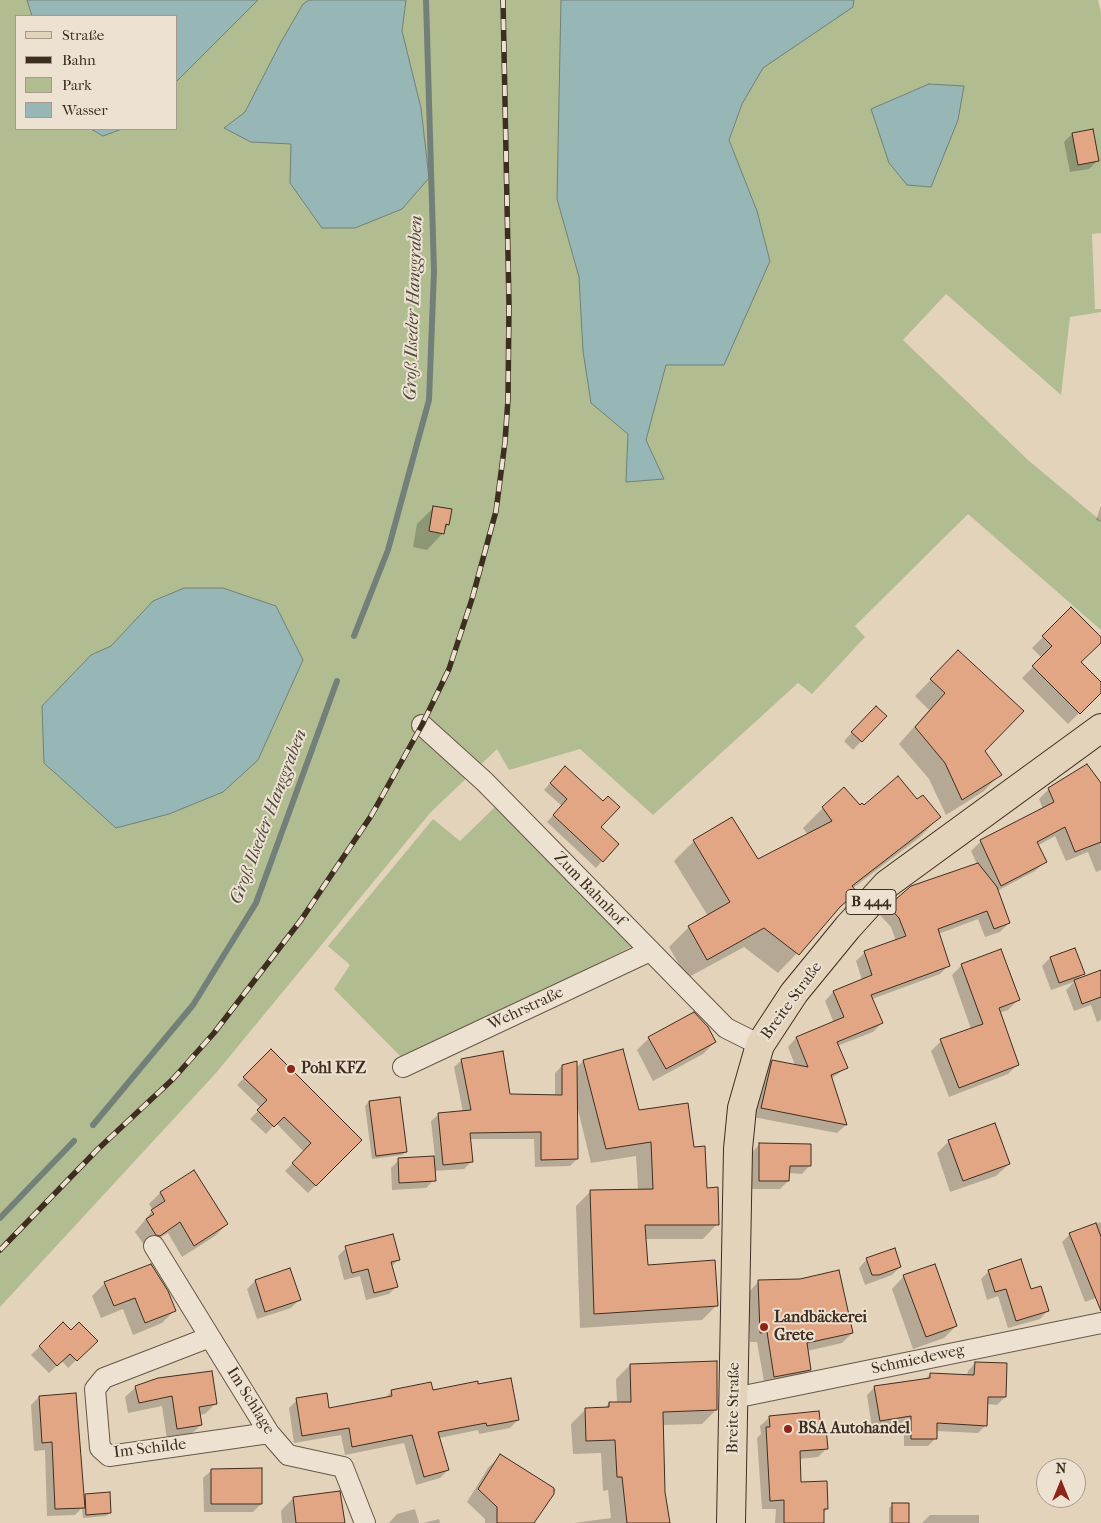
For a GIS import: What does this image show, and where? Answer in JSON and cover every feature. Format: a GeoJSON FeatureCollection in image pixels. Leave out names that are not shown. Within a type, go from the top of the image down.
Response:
{"type":"FeatureCollection","features":[{"type":"Feature","properties":{"kind":"main road","name":"Breite Straße"},"geometry":{"type":"LineString","coordinates":[[732,1523],[738,1148],[742,1108],[760,1045],[794,993],[887,884],[1101,728]]}},
{"type":"Feature","properties":{"kind":"street","name":"Zum Bahnhof"},"geometry":{"type":"LineString","coordinates":[[422,725],[484,781],[726,1028],[760,1045]]}},
{"type":"Feature","properties":{"kind":"street","name":"Wehrstraße"},"geometry":{"type":"LineString","coordinates":[[404,1067],[650,951]]}},
{"type":"Feature","properties":{"kind":"street","name":"Im Schlage"},"geometry":{"type":"LineString","coordinates":[[154,1246],[269,1432],[288,1455],[343,1467],[365,1523]]}},
{"type":"Feature","properties":{"kind":"street","name":"Schmiedeweg"},"geometry":{"type":"LineString","coordinates":[[734,1398],[1101,1323]]}},
{"type":"Feature","properties":{"kind":"street","name":"Im Schilde"},"geometry":{"type":"LineString","coordinates":[[210,1337],[104,1378],[95,1389],[100,1448],[109,1456],[269,1432]]}},
{"type":"Feature","properties":{"kind":"green space"},"geometry":{"type":"Polygon","coordinates":[[[0,0],[1098,0],[1101,13],[1101,233],[1092,234],[1095,309],[1101,309],[1101,312],[1070,317],[1061,395],[946,294],[903,340],[1028,460],[1101,521],[1101,630],[968,514],[855,626],[865,637],[812,694],[798,683],[653,815],[580,749],[509,770],[497,749],[430,813],[216,1073],[0,1307],[0,0]]]}},
{"type":"Feature","properties":{"kind":"green space"},"geometry":{"type":"Polygon","coordinates":[[[497,805],[633,946],[404,1060],[334,989],[350,965],[328,946],[433,819],[460,841],[497,805]]]}},
{"type":"Feature","properties":{"kind":"water"},"geometry":{"type":"Polygon","coordinates":[[[27,0],[258,0],[178,80],[178,15],[32,15],[27,0]]]}},
{"type":"Feature","properties":{"kind":"water"},"geometry":{"type":"Polygon","coordinates":[[[309,0],[406,0],[402,31],[421,108],[429,178],[402,209],[355,228],[322,228],[290,183],[291,144],[251,142],[224,128],[245,112],[281,42],[303,4],[309,0]]]}},
{"type":"Feature","properties":{"kind":"water"},"geometry":{"type":"Polygon","coordinates":[[[561,0],[854,0],[853,7],[763,68],[742,104],[729,140],[757,211],[770,261],[724,365],[666,365],[646,440],[664,479],[626,482],[628,434],[591,403],[583,351],[579,277],[557,199],[561,0]]]}},
{"type":"Feature","properties":{"kind":"water"},"geometry":{"type":"Polygon","coordinates":[[[929,84],[964,86],[958,120],[931,187],[907,185],[889,163],[871,109],[929,84]]]}},
{"type":"Feature","properties":{"kind":"water"},"geometry":{"type":"Polygon","coordinates":[[[93,130],[119,130],[103,136],[93,130]]]}},
{"type":"Feature","properties":{"kind":"water"},"geometry":{"type":"Polygon","coordinates":[[[184,588],[223,588],[276,606],[303,660],[258,760],[223,792],[169,814],[116,828],[44,763],[42,706],[91,655],[111,646],[153,601],[184,588]]]}},
{"type":"Feature","properties":{"kind":"building"},"geometry":{"type":"Polygon","coordinates":[[[1093,129],[1099,161],[1078,165],[1072,133],[1093,129]]]}},
{"type":"Feature","properties":{"kind":"building"},"geometry":{"type":"Polygon","coordinates":[[[433,506],[452,509],[449,525],[446,524],[444,534],[429,531],[433,506]]]}},
{"type":"Feature","properties":{"kind":"building"},"geometry":{"type":"Polygon","coordinates":[[[1071,607],[1101,637],[1101,643],[1081,662],[1101,682],[1101,693],[1080,714],[1032,666],[1052,646],[1042,636],[1071,607]]]}},
{"type":"Feature","properties":{"kind":"building"},"geometry":{"type":"Polygon","coordinates":[[[958,650],[1024,711],[985,751],[1002,775],[962,800],[945,763],[915,727],[945,693],[930,679],[958,650]]]}},
{"type":"Feature","properties":{"kind":"building"},"geometry":{"type":"Polygon","coordinates":[[[876,706],[887,716],[862,742],[851,732],[876,706]]]}},
{"type":"Feature","properties":{"kind":"building"},"geometry":{"type":"Polygon","coordinates":[[[1087,764],[1101,783],[1101,842],[1075,852],[1065,827],[1037,842],[1047,862],[1001,886],[980,840],[1054,802],[1048,788],[1087,764]]]}},
{"type":"Feature","properties":{"kind":"building"},"geometry":{"type":"Polygon","coordinates":[[[565,766],[603,801],[608,796],[620,807],[601,827],[619,844],[603,862],[553,815],[567,799],[550,783],[565,766]]]}},
{"type":"Feature","properties":{"kind":"building"},"geometry":{"type":"Polygon","coordinates":[[[898,776],[917,799],[923,795],[941,817],[852,886],[857,892],[840,907],[799,955],[764,928],[707,960],[688,926],[730,902],[693,840],[732,817],[758,859],[832,821],[822,807],[844,787],[860,805],[862,803],[864,805],[898,776]]]}},
{"type":"Feature","properties":{"kind":"building"},"geometry":{"type":"Polygon","coordinates":[[[978,863],[997,887],[1010,923],[994,929],[987,911],[938,929],[950,966],[871,995],[883,1023],[837,1042],[848,1068],[831,1075],[847,1125],[761,1108],[772,1060],[808,1067],[796,1037],[844,1017],[833,991],[872,975],[864,951],[906,936],[899,918],[888,906],[911,886],[978,863]]]}},
{"type":"Feature","properties":{"kind":"building"},"geometry":{"type":"Polygon","coordinates":[[[1075,948],[1085,974],[1059,983],[1050,957],[1075,948]]]}},
{"type":"Feature","properties":{"kind":"building"},"geometry":{"type":"Polygon","coordinates":[[[1001,949],[1020,1000],[999,1008],[1019,1065],[959,1088],[940,1039],[983,1024],[961,964],[1001,949]]]}},
{"type":"Feature","properties":{"kind":"building"},"geometry":{"type":"Polygon","coordinates":[[[1101,970],[1101,997],[1082,1004],[1074,980],[1101,970]]]}},
{"type":"Feature","properties":{"kind":"building"},"geometry":{"type":"Polygon","coordinates":[[[694,1012],[708,1027],[716,1042],[666,1069],[648,1037],[694,1012]]]}},
{"type":"Feature","properties":{"kind":"building"},"geometry":{"type":"Polygon","coordinates":[[[271,1049],[362,1140],[316,1186],[292,1163],[311,1143],[284,1117],[274,1127],[257,1110],[267,1100],[243,1077],[271,1049]]]}},
{"type":"Feature","properties":{"kind":"building"},"geometry":{"type":"Polygon","coordinates":[[[623,1049],[639,1110],[688,1103],[694,1147],[705,1146],[707,1188],[718,1187],[719,1225],[645,1225],[648,1265],[715,1260],[718,1306],[594,1314],[590,1190],[653,1189],[651,1142],[606,1149],[583,1060],[623,1049]]]}},
{"type":"Feature","properties":{"kind":"building"},"geometry":{"type":"Polygon","coordinates":[[[503,1051],[510,1094],[562,1095],[562,1065],[577,1061],[578,1159],[541,1160],[541,1132],[470,1133],[473,1162],[443,1165],[438,1113],[471,1110],[461,1059],[503,1051]]]}},
{"type":"Feature","properties":{"kind":"building"},"geometry":{"type":"Polygon","coordinates":[[[400,1097],[407,1152],[376,1156],[369,1101],[400,1097]]]}},
{"type":"Feature","properties":{"kind":"building"},"geometry":{"type":"Polygon","coordinates":[[[995,1123],[1010,1164],[963,1181],[948,1140],[995,1123]]]}},
{"type":"Feature","properties":{"kind":"building"},"geometry":{"type":"Polygon","coordinates":[[[759,1143],[811,1144],[811,1166],[790,1166],[789,1181],[759,1181],[759,1143]]]}},
{"type":"Feature","properties":{"kind":"building"},"geometry":{"type":"Polygon","coordinates":[[[434,1156],[436,1181],[399,1183],[398,1158],[434,1156]]]}},
{"type":"Feature","properties":{"kind":"building"},"geometry":{"type":"Polygon","coordinates":[[[194,1170],[228,1224],[194,1246],[180,1222],[160,1236],[156,1235],[146,1219],[154,1214],[151,1210],[165,1201],[160,1192],[194,1170]]]}},
{"type":"Feature","properties":{"kind":"building"},"geometry":{"type":"Polygon","coordinates":[[[1096,1223],[1101,1237],[1101,1311],[1069,1233],[1096,1223]]]}},
{"type":"Feature","properties":{"kind":"building"},"geometry":{"type":"Polygon","coordinates":[[[393,1234],[400,1260],[391,1262],[398,1287],[374,1293],[368,1269],[352,1273],[345,1246],[393,1234]]]}},
{"type":"Feature","properties":{"kind":"building"},"geometry":{"type":"Polygon","coordinates":[[[895,1248],[901,1267],[879,1275],[872,1275],[866,1258],[895,1248]]]}},
{"type":"Feature","properties":{"kind":"building"},"geometry":{"type":"Polygon","coordinates":[[[1021,1259],[1031,1289],[1041,1286],[1049,1311],[1016,1321],[1006,1289],[995,1292],[988,1270],[1021,1259]]]}},
{"type":"Feature","properties":{"kind":"building"},"geometry":{"type":"Polygon","coordinates":[[[151,1264],[168,1291],[176,1311],[145,1323],[135,1298],[114,1306],[104,1282],[151,1264]]]}},
{"type":"Feature","properties":{"kind":"building"},"geometry":{"type":"Polygon","coordinates":[[[935,1264],[957,1326],[926,1337],[903,1275],[935,1264]]]}},
{"type":"Feature","properties":{"kind":"building"},"geometry":{"type":"Polygon","coordinates":[[[290,1268],[301,1300],[265,1312],[255,1280],[290,1268]]]}},
{"type":"Feature","properties":{"kind":"building"},"geometry":{"type":"Polygon","coordinates":[[[839,1270],[853,1333],[807,1343],[811,1370],[774,1377],[767,1332],[760,1333],[758,1280],[800,1279],[839,1270]]]}},
{"type":"Feature","properties":{"kind":"building"},"geometry":{"type":"Polygon","coordinates":[[[63,1322],[71,1330],[79,1322],[98,1341],[77,1361],[70,1354],[57,1366],[39,1346],[63,1322]]]}},
{"type":"Feature","properties":{"kind":"building"},"geometry":{"type":"Polygon","coordinates":[[[717,1361],[717,1410],[663,1412],[665,1492],[670,1523],[627,1523],[622,1477],[617,1477],[615,1440],[586,1441],[585,1408],[609,1407],[609,1402],[631,1402],[630,1364],[717,1361]]]}},
{"type":"Feature","properties":{"kind":"building"},"geometry":{"type":"Polygon","coordinates":[[[975,1362],[1007,1363],[1006,1397],[988,1397],[987,1426],[937,1423],[937,1439],[911,1439],[911,1416],[880,1421],[874,1386],[930,1378],[930,1373],[974,1375],[975,1362]]]}},
{"type":"Feature","properties":{"kind":"building"},"geometry":{"type":"Polygon","coordinates":[[[212,1371],[217,1404],[199,1407],[202,1425],[177,1429],[172,1396],[139,1403],[135,1386],[158,1378],[212,1371]]]}},
{"type":"Feature","properties":{"kind":"building"},"geometry":{"type":"Polygon","coordinates":[[[511,1378],[519,1420],[487,1426],[486,1423],[438,1432],[449,1470],[424,1477],[412,1435],[352,1447],[349,1428],[302,1436],[296,1398],[327,1393],[329,1408],[392,1396],[391,1390],[431,1382],[433,1390],[478,1381],[478,1384],[511,1378]]]}},
{"type":"Feature","properties":{"kind":"building"},"geometry":{"type":"Polygon","coordinates":[[[76,1393],[85,1508],[55,1509],[52,1442],[42,1443],[39,1396],[76,1393]]]}},
{"type":"Feature","properties":{"kind":"building"},"geometry":{"type":"Polygon","coordinates":[[[819,1411],[821,1428],[826,1428],[828,1449],[800,1451],[801,1482],[827,1481],[828,1509],[824,1509],[824,1523],[784,1523],[784,1500],[770,1501],[766,1427],[770,1427],[769,1416],[819,1411]]]}},
{"type":"Feature","properties":{"kind":"building"},"geometry":{"type":"Polygon","coordinates":[[[500,1454],[554,1488],[554,1494],[534,1523],[497,1523],[497,1507],[478,1489],[500,1454]]]}},
{"type":"Feature","properties":{"kind":"building"},"geometry":{"type":"Polygon","coordinates":[[[262,1468],[262,1504],[211,1504],[211,1469],[262,1468]]]}},
{"type":"Feature","properties":{"kind":"building"},"geometry":{"type":"Polygon","coordinates":[[[340,1491],[345,1523],[296,1523],[293,1497],[340,1491]]]}},
{"type":"Feature","properties":{"kind":"building"},"geometry":{"type":"Polygon","coordinates":[[[110,1492],[111,1513],[86,1515],[85,1494],[110,1492]]]}},
{"type":"Feature","properties":{"kind":"building"},"geometry":{"type":"Polygon","coordinates":[[[892,1503],[909,1503],[909,1523],[892,1523],[892,1503]]]}},
{"type":"Feature","properties":{"kind":"waterway","name":"Groß Ilseder Hanggraben"},"geometry":{"type":"LineString","coordinates":[[354,636],[388,550],[429,400],[434,271],[426,0]]}},
{"type":"Feature","properties":{"kind":"waterway","name":"Groß Ilseder Hanggraben"},"geometry":{"type":"LineString","coordinates":[[93,1125],[193,1005],[256,903],[337,681]]}},
{"type":"Feature","properties":{"kind":"waterway","name":"Groß Ilseder Hanggraben"},"geometry":{"type":"LineString","coordinates":[[0,1218],[74,1141]]}},
{"type":"Feature","properties":{"kind":"railway"},"geometry":{"type":"LineString","coordinates":[[0,1250],[98,1149],[173,1079],[214,1033],[301,920],[371,816],[422,725],[449,669],[472,599],[496,511],[505,442],[508,399],[509,305],[503,0]]}},
{"type":"Feature","properties":{"kind":"place","name":"Pohl KFZ"},"geometry":{"type":"Point","coordinates":[291,1069]}},
{"type":"Feature","properties":{"kind":"place","name":"Landbäckerei Grete"},"geometry":{"type":"Point","coordinates":[764,1327]}},
{"type":"Feature","properties":{"kind":"place","name":"BSA Autohandel"},"geometry":{"type":"Point","coordinates":[788,1429]}}]}
